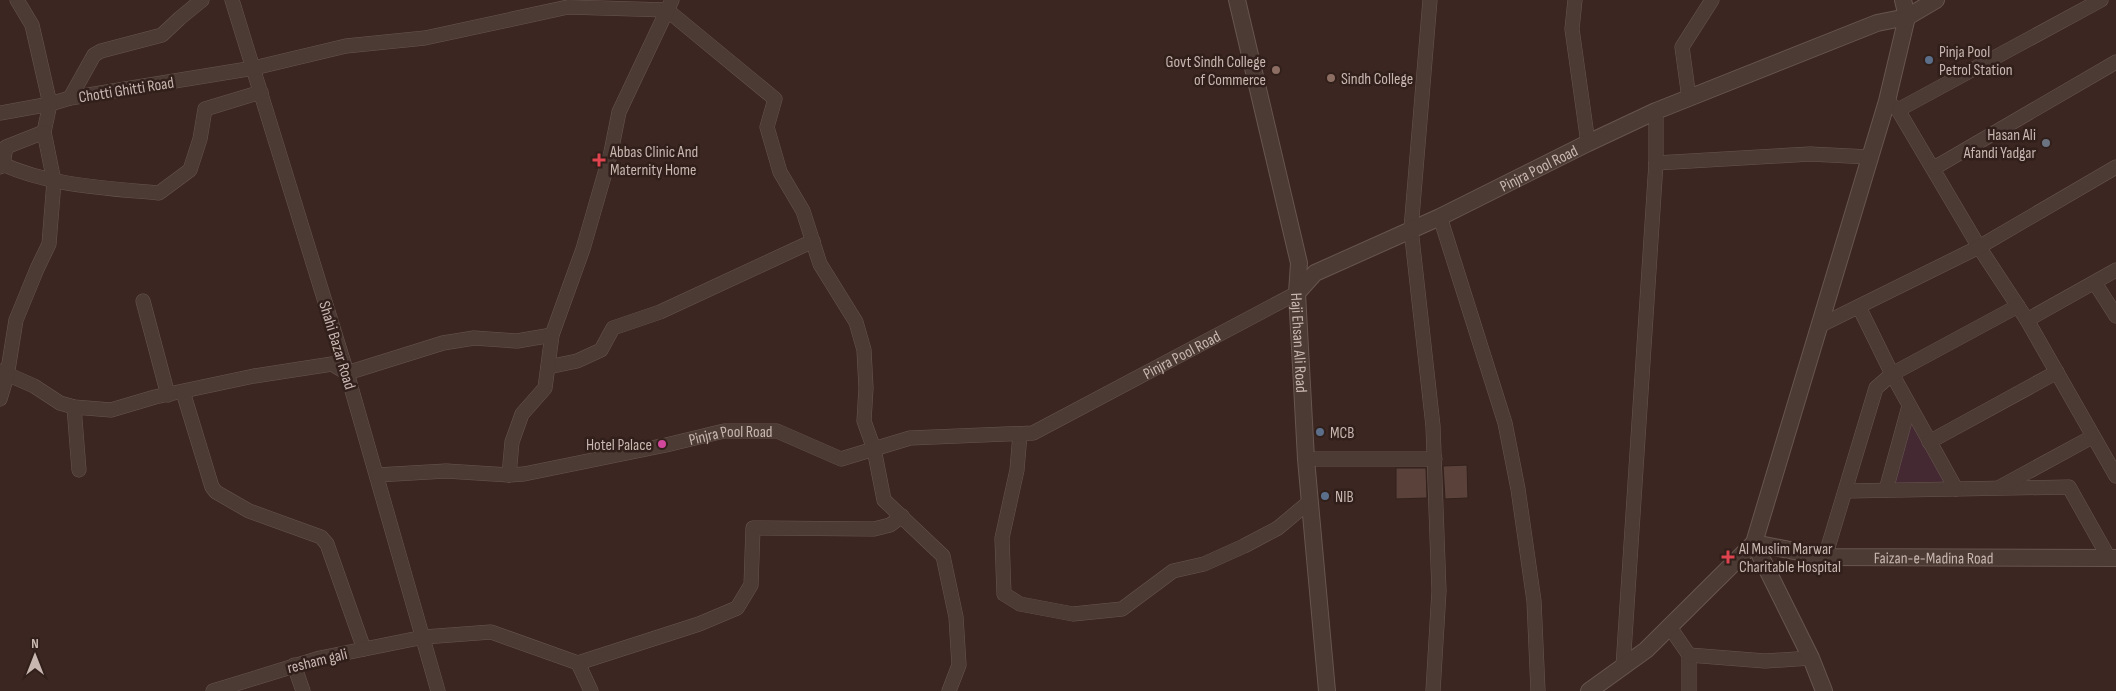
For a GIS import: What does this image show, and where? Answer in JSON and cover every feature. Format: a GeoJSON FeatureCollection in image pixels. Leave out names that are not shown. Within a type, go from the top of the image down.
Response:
{"type":"FeatureCollection","features":[{"type":"Feature","properties":{"kind":"street"},"geometry":{"type":"LineString","coordinates":[[0,399],[3,374],[16,320],[36,269],[49,244],[54,181],[44,132],[50,104],[32,25],[17,0]]}},
{"type":"Feature","properties":{"kind":"street"},"geometry":{"type":"LineString","coordinates":[[70,98],[94,55],[100,51],[162,36],[202,0]]}},
{"type":"Feature","properties":{"kind":"street","name":"Shahi Bazar Road"},"geometry":{"type":"LineString","coordinates":[[232,0],[347,373],[438,691]]}},
{"type":"Feature","properties":{"kind":"street","name":"Haji Ehsan Ali Road"},"geometry":{"type":"LineString","coordinates":[[1237,0],[1299,263],[1297,293],[1306,459],[1327,691]]}},
{"type":"Feature","properties":{"kind":"street"},"geometry":{"type":"LineString","coordinates":[[1430,0],[1411,229],[1433,426],[1438,591],[1434,691]]}},
{"type":"Feature","properties":{"kind":"street"},"geometry":{"type":"LineString","coordinates":[[1575,0],[1572,29],[1588,143]]}},
{"type":"Feature","properties":{"kind":"street"},"geometry":{"type":"LineString","coordinates":[[1689,98],[1682,47],[1712,0]]}},
{"type":"Feature","properties":{"kind":"street"},"geometry":{"type":"LineString","coordinates":[[1589,691],[1646,650],[1754,544],[1822,325],[1869,157],[1893,105],[1907,17],[1903,0]]}},
{"type":"Feature","properties":{"kind":"street","name":"Pinjra Pool Road"},"geometry":{"type":"LineString","coordinates":[[377,475],[446,471],[509,475],[524,474],[666,445],[724,430],[777,431],[841,459],[910,438],[1032,433],[1297,293],[1315,273],[1440,217],[1656,111],[1877,23],[1907,17],[1936,0]]}},
{"type":"Feature","properties":{"kind":"street"},"geometry":{"type":"LineString","coordinates":[[1893,105],[2101,0]]}},
{"type":"Feature","properties":{"kind":"street","name":"Chotti Ghitti Road"},"geometry":{"type":"LineString","coordinates":[[0,113],[50,104],[70,98],[254,68],[346,46],[425,38],[568,7],[588,4],[669,5]]}},
{"type":"Feature","properties":{"kind":"street"},"geometry":{"type":"LineString","coordinates":[[509,475],[512,442],[522,414],[545,388],[552,335],[583,249],[611,152],[619,112],[669,5],[774,99],[767,127],[780,172],[803,211],[820,264],[856,322],[864,350],[866,388],[864,421],[874,449],[884,500],[943,556],[956,617],[958,665],[949,691]]}},
{"type":"Feature","properties":{"kind":"street"},"geometry":{"type":"LineString","coordinates":[[1934,168],[2116,62]]}},
{"type":"Feature","properties":{"kind":"street"},"geometry":{"type":"LineString","coordinates":[[44,132],[6,147],[1,168],[54,181],[159,193],[190,170],[200,140],[205,109],[261,92]]}},
{"type":"Feature","properties":{"kind":"street"},"geometry":{"type":"LineString","coordinates":[[1893,105],[1934,168],[1979,247],[2027,320],[2092,437],[2115,471]]}},
{"type":"Feature","properties":{"kind":"street"},"geometry":{"type":"LineString","coordinates":[[1624,667],[1656,162],[1656,111]]}},
{"type":"Feature","properties":{"kind":"street"},"geometry":{"type":"LineString","coordinates":[[1656,162],[1810,154],[1869,157]]}},
{"type":"Feature","properties":{"kind":"street"},"geometry":{"type":"LineString","coordinates":[[1822,325],[1979,247],[2116,167]]}},
{"type":"Feature","properties":{"kind":"street"},"geometry":{"type":"LineString","coordinates":[[1440,217],[1505,423],[1518,489],[1534,601],[1538,691]]}},
{"type":"Feature","properties":{"kind":"street"},"geometry":{"type":"LineString","coordinates":[[548,367],[577,361],[601,350],[613,328],[660,312],[813,241]]}},
{"type":"Feature","properties":{"kind":"street"},"geometry":{"type":"LineString","coordinates":[[2027,320],[2116,270]]}},
{"type":"Feature","properties":{"kind":"street"},"geometry":{"type":"LineString","coordinates":[[2095,283],[2116,316]]}},
{"type":"Feature","properties":{"kind":"street"},"geometry":{"type":"LineString","coordinates":[[143,301],[168,395]]}},
{"type":"Feature","properties":{"kind":"street"},"geometry":{"type":"LineString","coordinates":[[1825,557],[1876,388],[1892,374],[2018,306]]}},
{"type":"Feature","properties":{"kind":"street"},"geometry":{"type":"LineString","coordinates":[[1859,307],[1909,406],[1956,489]]}},
{"type":"Feature","properties":{"kind":"street"},"geometry":{"type":"LineString","coordinates":[[3,374],[34,386],[60,403],[74,408],[112,410],[155,397],[254,376],[332,364],[347,373],[443,342],[474,338],[517,342],[552,335]]}},
{"type":"Feature","properties":{"kind":"street"},"geometry":{"type":"LineString","coordinates":[[1929,442],[2057,372]]}},
{"type":"Feature","properties":{"kind":"street"},"geometry":{"type":"LineString","coordinates":[[183,392],[212,487],[216,492],[249,511],[321,537],[327,544],[364,649]]}},
{"type":"Feature","properties":{"kind":"street"},"geometry":{"type":"LineString","coordinates":[[1886,490],[1909,406]]}},
{"type":"Feature","properties":{"kind":"street"},"geometry":{"type":"LineString","coordinates":[[74,408],[79,470]]}},
{"type":"Feature","properties":{"kind":"street"},"geometry":{"type":"LineString","coordinates":[[1020,434],[1017,470],[1002,538],[1004,594],[1020,604],[1073,614],[1122,609],[1173,571],[1204,564],[1244,546],[1278,528],[1309,502]]}},
{"type":"Feature","properties":{"kind":"street"},"geometry":{"type":"LineString","coordinates":[[2000,487],[2092,437]]}},
{"type":"Feature","properties":{"kind":"street"},"geometry":{"type":"LineString","coordinates":[[1306,459],[1434,459]]}},
{"type":"Feature","properties":{"kind":"street"},"geometry":{"type":"LineString","coordinates":[[1846,490],[2069,487],[2113,558]]}},
{"type":"Feature","properties":{"kind":"street"},"geometry":{"type":"LineString","coordinates":[[591,691],[578,663],[699,624],[737,608],[750,585],[753,528],[874,529],[890,525],[902,516]]}},
{"type":"Feature","properties":{"kind":"street"},"geometry":{"type":"LineString","coordinates":[[1754,544],[1811,658],[1824,691]]}},
{"type":"Feature","properties":{"kind":"street","name":"Faizan-e-Madina Road"},"geometry":{"type":"LineString","coordinates":[[1754,544],[1825,557],[2113,558]]}},
{"type":"Feature","properties":{"kind":"street"},"geometry":{"type":"LineString","coordinates":[[1669,626],[1689,655],[1689,691]]}},
{"type":"Feature","properties":{"kind":"street","name":"resham gali"},"geometry":{"type":"LineString","coordinates":[[213,691],[294,665],[424,637],[491,632],[578,663]]}},
{"type":"Feature","properties":{"kind":"street"},"geometry":{"type":"LineString","coordinates":[[1689,655],[1765,661],[1811,658]]}},
{"type":"Feature","properties":{"kind":"street"},"geometry":{"type":"LineString","coordinates":[[294,665],[303,691]]}},
{"type":"Feature","properties":{"kind":"shaded area"},"geometry":{"type":"Polygon","coordinates":[[[1909,406],[1956,489],[1886,490],[1909,406]]]}},
{"type":"Feature","properties":{"kind":"building"},"geometry":{"type":"Polygon","coordinates":[[[1467,465],[1468,498],[1445,499],[1443,466],[1467,465]]]}},
{"type":"Feature","properties":{"kind":"building"},"geometry":{"type":"Polygon","coordinates":[[[1396,468],[1426,468],[1427,498],[1396,499],[1396,468]]]}},
{"type":"Feature","properties":{"kind":"place","name":"Pinja Pool Petrol Station"},"geometry":{"type":"Point","coordinates":[1929,60]}},
{"type":"Feature","properties":{"kind":"place","name":"Govt Sindh College of Commerce"},"geometry":{"type":"Point","coordinates":[1276,70]}},
{"type":"Feature","properties":{"kind":"place","name":"Sindh College"},"geometry":{"type":"Point","coordinates":[1331,78]}},
{"type":"Feature","properties":{"kind":"place","name":"Hasan Ali Afandi Yadgar"},"geometry":{"type":"Point","coordinates":[2046,143]}},
{"type":"Feature","properties":{"kind":"place","name":"Abbas Clinic And Maternity Home"},"geometry":{"type":"Point","coordinates":[599,160]}},
{"type":"Feature","properties":{"kind":"place","name":"MCB"},"geometry":{"type":"Point","coordinates":[1320,432]}},
{"type":"Feature","properties":{"kind":"place","name":"Hotel Palace"},"geometry":{"type":"Point","coordinates":[662,444]}},
{"type":"Feature","properties":{"kind":"place","name":"NIB"},"geometry":{"type":"Point","coordinates":[1325,496]}},
{"type":"Feature","properties":{"kind":"place","name":"Al Muslim Marwar Charitable Hospital"},"geometry":{"type":"Point","coordinates":[1728,557]}}]}
